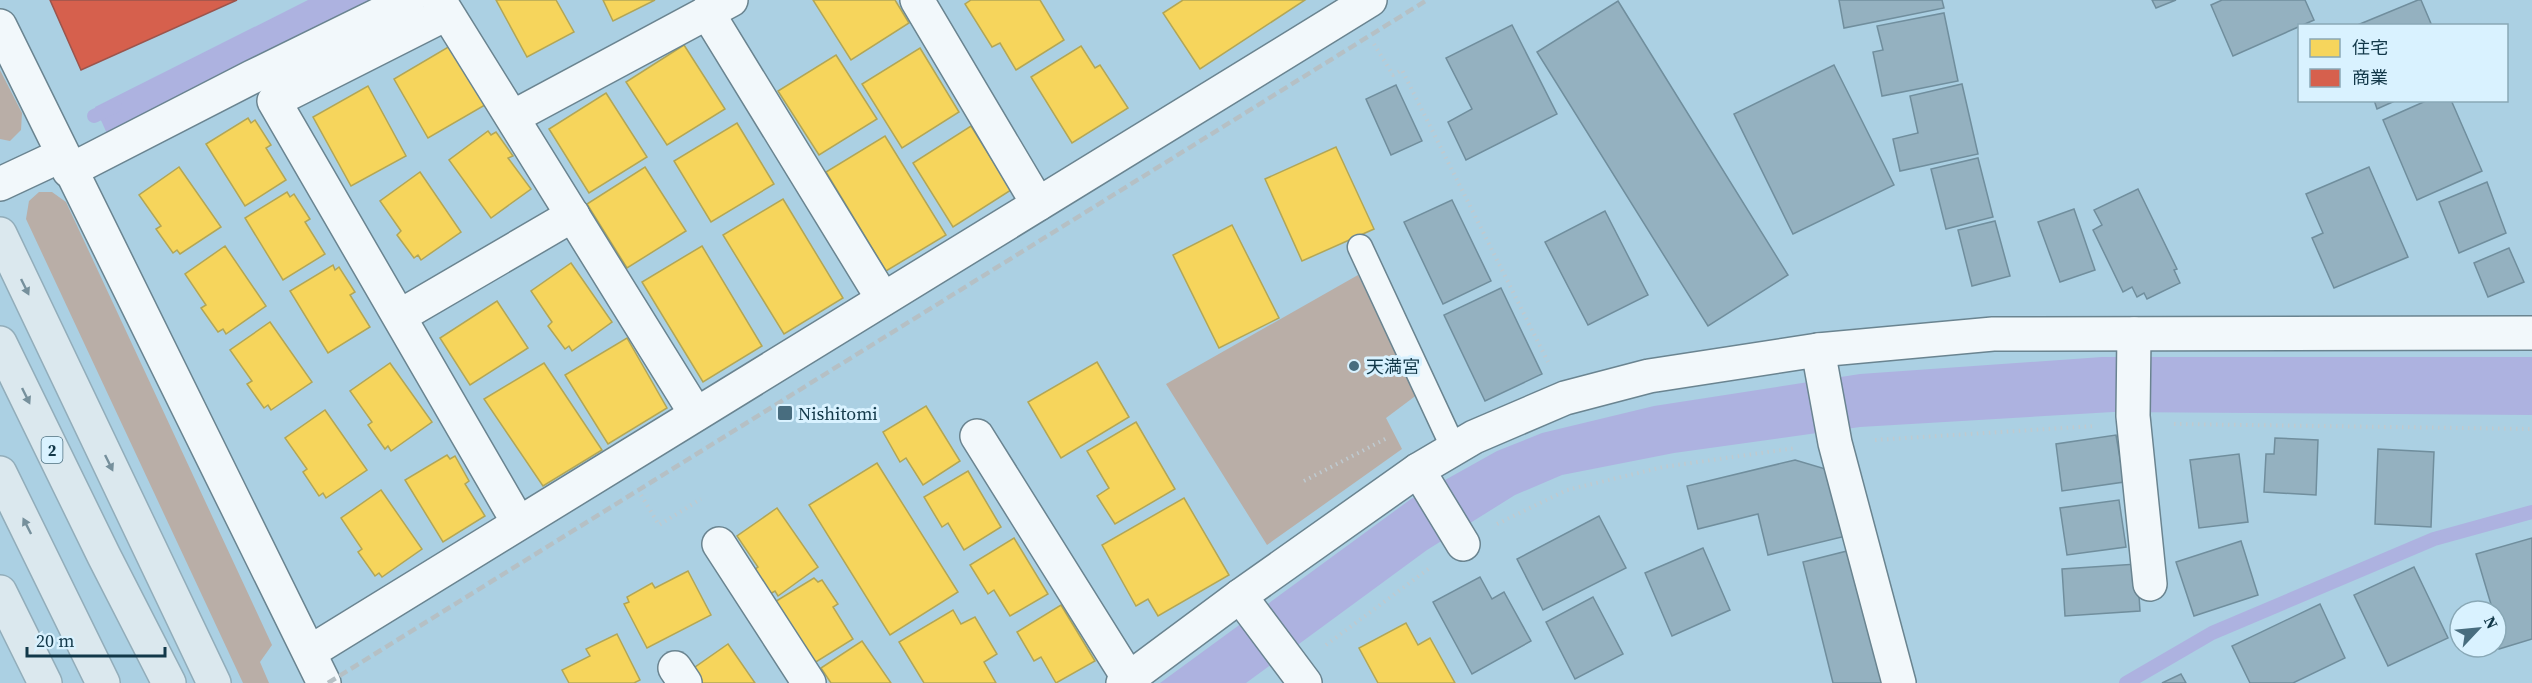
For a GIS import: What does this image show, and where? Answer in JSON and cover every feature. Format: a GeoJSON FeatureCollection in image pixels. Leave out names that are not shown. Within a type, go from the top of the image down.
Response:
{"type":"FeatureCollection","features":[{"type":"Feature","properties":{"kind":"highway"},"geometry":{"type":"LineString","coordinates":[[0,234],[214,683]]}},
{"type":"Feature","properties":{"kind":"highway","name":"2"},"geometry":{"type":"LineString","coordinates":[[0,343],[169,683]]}},
{"type":"Feature","properties":{"kind":"highway"},"geometry":{"type":"LineString","coordinates":[[0,472],[104,683]]}},
{"type":"Feature","properties":{"kind":"highway"},"geometry":{"type":"LineString","coordinates":[[0,592],[45,683]]}},
{"type":"Feature","properties":{"kind":"street"},"geometry":{"type":"LineString","coordinates":[[0,184],[66,163],[242,82],[409,0]]}},
{"type":"Feature","properties":{"kind":"street"},"geometry":{"type":"LineString","coordinates":[[918,0],[1038,204]]}},
{"type":"Feature","properties":{"kind":"street"},"geometry":{"type":"LineString","coordinates":[[310,652],[1038,204],[1357,4]]}},
{"type":"Feature","properties":{"kind":"street"},"geometry":{"type":"LineString","coordinates":[[513,117],[719,6],[884,299]]}},
{"type":"Feature","properties":{"kind":"street"},"geometry":{"type":"LineString","coordinates":[[518,522],[274,101],[442,7],[513,117],[696,414]]}},
{"type":"Feature","properties":{"kind":"street"},"geometry":{"type":"LineString","coordinates":[[0,26],[324,683]]}},
{"type":"Feature","properties":{"kind":"street"},"geometry":{"type":"LineString","coordinates":[[400,316],[573,215]]}},
{"type":"Feature","properties":{"kind":"street"},"geometry":{"type":"LineString","coordinates":[[977,436],[1126,681],[1245,602],[1422,477],[1454,449],[1474,437],[1565,398],[1649,376],[1820,363],[1993,334],[2134,343],[2532,333]]}},
{"type":"Feature","properties":{"kind":"street"},"geometry":{"type":"LineString","coordinates":[[2134,343],[2133,420],[2150,584]]}},
{"type":"Feature","properties":{"kind":"street"},"geometry":{"type":"LineString","coordinates":[[1820,363],[1834,439],[1899,683]]}},
{"type":"Feature","properties":{"kind":"street"},"geometry":{"type":"LineString","coordinates":[[1422,477],[1461,539]]}},
{"type":"Feature","properties":{"kind":"street"},"geometry":{"type":"LineString","coordinates":[[719,544],[808,683]]}},
{"type":"Feature","properties":{"kind":"street"},"geometry":{"type":"LineString","coordinates":[[1245,602],[1296,670]]}},
{"type":"Feature","properties":{"kind":"lane"},"geometry":{"type":"LineString","coordinates":[[1360,247],[1454,449]]}},
{"type":"Feature","properties":{"kind":"path"},"geometry":{"type":"LineString","coordinates":[[1357,4],[1393,75],[1402,70],[1565,398]]}},
{"type":"Feature","properties":{"kind":"path"},"geometry":{"type":"LineString","coordinates":[[1304,481],[1437,412]]}},
{"type":"Feature","properties":{"kind":"path"},"geometry":{"type":"LineString","coordinates":[[1296,670],[1461,539],[1567,489],[1663,467],[1834,439],[2133,420],[2532,429]]}},
{"type":"Feature","properties":{"kind":"path"},"geometry":{"type":"LineString","coordinates":[[664,522],[701,500]]}},
{"type":"Feature","properties":{"kind":"shaded area"},"geometry":{"type":"Polygon","coordinates":[[[0,70],[22,113],[21,130],[10,141],[0,139],[0,70]]]}},
{"type":"Feature","properties":{"kind":"shaded area"},"geometry":{"type":"Polygon","coordinates":[[[39,192],[52,192],[66,202],[272,645],[260,662],[269,683],[243,683],[26,219],[29,201],[39,192]]]}},
{"type":"Feature","properties":{"kind":"shaded area"},"geometry":{"type":"Polygon","coordinates":[[[1358,275],[1418,394],[1386,418],[1402,449],[1267,545],[1166,384],[1358,275]]]}},
{"type":"Feature","properties":{"kind":"water"},"geometry":{"type":"Polygon","coordinates":[[[308,0],[372,0],[109,138],[95,107],[308,0]]]}},
{"type":"Feature","properties":{"kind":"water"},"geometry":{"type":"Polygon","coordinates":[[[2102,357],[2532,357],[2532,415],[2113,412],[1860,427],[1674,453],[1562,475],[1515,495],[1427,550],[1246,683],[1160,683],[1411,499],[1497,451],[1542,433],[1654,406],[1860,374],[2102,357]]]}},
{"type":"Feature","properties":{"kind":"building: 住宅"},"geometry":{"type":"Polygon","coordinates":[[[496,0],[556,0],[574,32],[527,57],[496,0]]]}},
{"type":"Feature","properties":{"kind":"building: 住宅"},"geometry":{"type":"Polygon","coordinates":[[[603,0],[655,0],[613,21],[603,0]]]}},
{"type":"Feature","properties":{"kind":"building: 住宅"},"geometry":{"type":"Polygon","coordinates":[[[813,0],[895,0],[909,23],[851,60],[813,0]]]}},
{"type":"Feature","properties":{"kind":"building: 住宅"},"geometry":{"type":"Polygon","coordinates":[[[971,0],[1040,0],[1064,40],[1016,70],[1000,43],[992,47],[965,4],[971,0]]]}},
{"type":"Feature","properties":{"kind":"building: 住宅"},"geometry":{"type":"Polygon","coordinates":[[[1183,0],[1305,0],[1200,69],[1163,13],[1183,0]]]}},
{"type":"Feature","properties":{"kind":"building: 住宅"},"geometry":{"type":"Polygon","coordinates":[[[684,45],[725,109],[667,145],[626,82],[684,45]]]}},
{"type":"Feature","properties":{"kind":"building: 住宅"},"geometry":{"type":"Polygon","coordinates":[[[450,46],[485,105],[428,138],[394,79],[450,46]]]}},
{"type":"Feature","properties":{"kind":"building: 住宅"},"geometry":{"type":"Polygon","coordinates":[[[1081,46],[1095,68],[1100,65],[1128,108],[1072,143],[1031,77],[1081,46]]]}},
{"type":"Feature","properties":{"kind":"building: 住宅"},"geometry":{"type":"Polygon","coordinates":[[[920,48],[959,112],[902,148],[862,84],[920,48]]]}},
{"type":"Feature","properties":{"kind":"building: 住宅"},"geometry":{"type":"Polygon","coordinates":[[[836,55],[877,119],[819,155],[778,91],[836,55]]]}},
{"type":"Feature","properties":{"kind":"building: 住宅"},"geometry":{"type":"Polygon","coordinates":[[[368,86],[406,156],[351,186],[313,117],[368,86]]]}},
{"type":"Feature","properties":{"kind":"building: 住宅"},"geometry":{"type":"Polygon","coordinates":[[[606,93],[647,157],[589,193],[549,129],[606,93]]]}},
{"type":"Feature","properties":{"kind":"building: 住宅"},"geometry":{"type":"Polygon","coordinates":[[[248,118],[251,123],[255,120],[271,145],[266,148],[286,180],[245,206],[206,144],[248,118]]]}},
{"type":"Feature","properties":{"kind":"building: 住宅"},"geometry":{"type":"Polygon","coordinates":[[[737,123],[774,184],[711,222],[674,161],[737,123]]]}},
{"type":"Feature","properties":{"kind":"building: 住宅"},"geometry":{"type":"Polygon","coordinates":[[[971,126],[1011,190],[953,227],[913,163],[971,126]]]}},
{"type":"Feature","properties":{"kind":"building: 住宅"},"geometry":{"type":"Polygon","coordinates":[[[488,131],[491,135],[496,132],[513,156],[508,158],[531,189],[491,218],[449,160],[488,131]]]}},
{"type":"Feature","properties":{"kind":"building: 住宅"},"geometry":{"type":"Polygon","coordinates":[[[885,136],[946,235],[886,271],[826,172],[885,136]]]}},
{"type":"Feature","properties":{"kind":"building: 住宅"},"geometry":{"type":"Polygon","coordinates":[[[1336,147],[1374,229],[1302,261],[1265,179],[1336,147]]]}},
{"type":"Feature","properties":{"kind":"building: 住宅"},"geometry":{"type":"Polygon","coordinates":[[[179,167],[221,227],[180,254],[177,250],[173,253],[156,229],[161,226],[139,195],[179,167]]]}},
{"type":"Feature","properties":{"kind":"building: 住宅"},"geometry":{"type":"Polygon","coordinates":[[[645,167],[686,231],[627,268],[587,204],[645,167]]]}},
{"type":"Feature","properties":{"kind":"building: 住宅"},"geometry":{"type":"Polygon","coordinates":[[[420,172],[461,232],[421,260],[418,255],[414,258],[397,235],[401,231],[380,201],[420,172]]]}},
{"type":"Feature","properties":{"kind":"building: 住宅"},"geometry":{"type":"Polygon","coordinates":[[[287,192],[290,197],[294,194],[310,219],[305,222],[325,254],[283,280],[245,218],[287,192]]]}},
{"type":"Feature","properties":{"kind":"building: 住宅"},"geometry":{"type":"Polygon","coordinates":[[[783,199],[843,298],[784,334],[723,235],[783,199]]]}},
{"type":"Feature","properties":{"kind":"building: 住宅"},"geometry":{"type":"Polygon","coordinates":[[[1232,225],[1279,318],[1219,348],[1173,255],[1232,225]]]}},
{"type":"Feature","properties":{"kind":"building: 住宅"},"geometry":{"type":"Polygon","coordinates":[[[225,246],[266,306],[226,334],[223,329],[218,332],[201,308],[206,305],[185,274],[225,246]]]}},
{"type":"Feature","properties":{"kind":"building: 住宅"},"geometry":{"type":"Polygon","coordinates":[[[702,246],[762,346],[703,382],[642,282],[702,246]]]}},
{"type":"Feature","properties":{"kind":"building: 住宅"},"geometry":{"type":"Polygon","coordinates":[[[571,263],[612,322],[572,351],[569,346],[565,349],[548,326],[552,322],[531,291],[571,263]]]}},
{"type":"Feature","properties":{"kind":"building: 住宅"},"geometry":{"type":"Polygon","coordinates":[[[333,265],[335,270],[339,267],[355,292],[350,295],[370,327],[328,353],[290,291],[333,265]]]}},
{"type":"Feature","properties":{"kind":"building: 住宅"},"geometry":{"type":"Polygon","coordinates":[[[497,301],[528,348],[470,385],[440,338],[497,301]]]}},
{"type":"Feature","properties":{"kind":"building: 住宅"},"geometry":{"type":"Polygon","coordinates":[[[270,322],[312,382],[271,410],[268,405],[264,408],[247,384],[252,381],[230,350],[270,322]]]}},
{"type":"Feature","properties":{"kind":"building: 住宅"},"geometry":{"type":"Polygon","coordinates":[[[627,338],[667,408],[608,444],[565,375],[627,338]]]}},
{"type":"Feature","properties":{"kind":"building: 住宅"},"geometry":{"type":"Polygon","coordinates":[[[1097,362],[1129,417],[1061,458],[1028,402],[1097,362]]]}},
{"type":"Feature","properties":{"kind":"building: 住宅"},"geometry":{"type":"Polygon","coordinates":[[[390,363],[432,422],[391,451],[388,446],[385,449],[368,425],[372,422],[350,391],[390,363]]]}},
{"type":"Feature","properties":{"kind":"building: 住宅"},"geometry":{"type":"Polygon","coordinates":[[[544,363],[602,450],[543,486],[484,399],[544,363]]]}},
{"type":"Feature","properties":{"kind":"building: 住宅"},"geometry":{"type":"Polygon","coordinates":[[[926,406],[960,461],[923,485],[906,458],[900,462],[883,432],[926,406]]]}},
{"type":"Feature","properties":{"kind":"building: 住宅"},"geometry":{"type":"Polygon","coordinates":[[[325,410],[367,470],[326,498],[323,493],[319,496],[303,472],[307,469],[285,438],[325,410]]]}},
{"type":"Feature","properties":{"kind":"building: 住宅"},"geometry":{"type":"Polygon","coordinates":[[[1136,422],[1175,489],[1115,524],[1097,496],[1109,488],[1087,451],[1136,422]]]}},
{"type":"Feature","properties":{"kind":"building: 住宅"},"geometry":{"type":"Polygon","coordinates":[[[447,455],[450,459],[455,456],[469,481],[465,484],[485,516],[443,542],[405,480],[447,455]]]}},
{"type":"Feature","properties":{"kind":"building: 住宅"},"geometry":{"type":"Polygon","coordinates":[[[877,463],[958,592],[890,635],[809,505],[877,463]]]}},
{"type":"Feature","properties":{"kind":"building: 住宅"},"geometry":{"type":"Polygon","coordinates":[[[968,471],[1001,527],[964,550],[948,523],[942,527],[924,497],[968,471]]]}},
{"type":"Feature","properties":{"kind":"building: 住宅"},"geometry":{"type":"Polygon","coordinates":[[[381,490],[422,549],[382,577],[379,573],[375,576],[358,552],[362,549],[341,518],[381,490]]]}},
{"type":"Feature","properties":{"kind":"building: 住宅"},"geometry":{"type":"Polygon","coordinates":[[[1184,498],[1229,575],[1158,616],[1148,599],[1136,606],[1102,545],[1184,498]]]}},
{"type":"Feature","properties":{"kind":"building: 住宅"},"geometry":{"type":"Polygon","coordinates":[[[777,508],[818,567],[778,596],[775,591],[770,594],[754,570],[758,567],[737,536],[777,508]]]}},
{"type":"Feature","properties":{"kind":"building: 住宅"},"geometry":{"type":"Polygon","coordinates":[[[1014,538],[1048,594],[1010,616],[994,590],[988,594],[970,565],[1014,538]]]}},
{"type":"Feature","properties":{"kind":"building: 住宅"},"geometry":{"type":"Polygon","coordinates":[[[688,571],[711,615],[647,648],[624,604],[629,602],[627,597],[652,583],[655,588],[688,571]]]}},
{"type":"Feature","properties":{"kind":"building: 住宅"},"geometry":{"type":"Polygon","coordinates":[[[814,578],[818,582],[822,580],[838,604],[833,607],[853,639],[811,665],[773,603],[814,578]]]}},
{"type":"Feature","properties":{"kind":"building: 住宅"},"geometry":{"type":"Polygon","coordinates":[[[1061,605],[1095,661],[1056,683],[1041,657],[1034,661],[1017,632],[1061,605]]]}},
{"type":"Feature","properties":{"kind":"building: 住宅"},"geometry":{"type":"Polygon","coordinates":[[[953,610],[961,624],[975,617],[997,654],[984,662],[996,683],[924,683],[899,642],[953,610]]]}},
{"type":"Feature","properties":{"kind":"building: 住宅"},"geometry":{"type":"Polygon","coordinates":[[[1406,623],[1418,645],[1430,638],[1455,683],[1378,683],[1359,648],[1406,623]]]}},
{"type":"Feature","properties":{"kind":"building: 住宅"},"geometry":{"type":"Polygon","coordinates":[[[617,634],[640,680],[634,683],[569,683],[562,670],[590,656],[586,649],[617,634]]]}},
{"type":"Feature","properties":{"kind":"building: 住宅"},"geometry":{"type":"Polygon","coordinates":[[[862,641],[891,683],[831,683],[821,668],[862,641]]]}},
{"type":"Feature","properties":{"kind":"building: 住宅"},"geometry":{"type":"Polygon","coordinates":[[[728,644],[755,683],[695,683],[688,672],[728,644]]]}},
{"type":"Feature","properties":{"kind":"building: 商業"},"geometry":{"type":"Polygon","coordinates":[[[50,0],[237,0],[81,70],[50,0]]]}},
{"type":"Feature","properties":{"kind":"building: その他"},"geometry":{"type":"Polygon","coordinates":[[[1839,0],[1942,0],[1944,8],[1844,28],[1839,0]]]}},
{"type":"Feature","properties":{"kind":"building: その他"},"geometry":{"type":"Polygon","coordinates":[[[2152,0],[2176,0],[2156,8],[2152,0]]]}},
{"type":"Feature","properties":{"kind":"building: その他"},"geometry":{"type":"Polygon","coordinates":[[[2222,0],[2305,0],[2314,20],[2298,24],[2298,27],[2233,56],[2211,5],[2222,0]]]}},
{"type":"Feature","properties":{"kind":"building: その他"},"geometry":{"type":"Polygon","coordinates":[[[2421,0],[2431,24],[2360,24],[2421,0]]]}},
{"type":"Feature","properties":{"kind":"building: その他"},"geometry":{"type":"Polygon","coordinates":[[[1618,1],[1788,275],[1708,326],[1537,52],[1618,1]]]}},
{"type":"Feature","properties":{"kind":"building: その他"},"geometry":{"type":"Polygon","coordinates":[[[1944,13],[1958,81],[1882,96],[1873,52],[1883,50],[1877,26],[1944,13]]]}},
{"type":"Feature","properties":{"kind":"building: その他"},"geometry":{"type":"Polygon","coordinates":[[[1512,25],[1557,114],[1466,160],[1448,122],[1472,109],[1446,58],[1512,25]]]}},
{"type":"Feature","properties":{"kind":"building: その他"},"geometry":{"type":"Polygon","coordinates":[[[1834,65],[1894,185],[1793,234],[1734,114],[1834,65]]]}},
{"type":"Feature","properties":{"kind":"building: その他"},"geometry":{"type":"Polygon","coordinates":[[[1962,84],[1978,154],[1900,171],[1893,139],[1918,133],[1910,96],[1962,84]]]}},
{"type":"Feature","properties":{"kind":"building: その他"},"geometry":{"type":"Polygon","coordinates":[[[1396,85],[1422,141],[1391,155],[1366,99],[1396,85]]]}},
{"type":"Feature","properties":{"kind":"building: その他"},"geometry":{"type":"Polygon","coordinates":[[[2375,102],[2393,102],[2377,109],[2375,102]]]}},
{"type":"Feature","properties":{"kind":"building: その他"},"geometry":{"type":"Polygon","coordinates":[[[2424,102],[2452,102],[2482,171],[2417,200],[2383,120],[2424,102]]]}},
{"type":"Feature","properties":{"kind":"building: その他"},"geometry":{"type":"Polygon","coordinates":[[[1978,158],[1993,217],[1946,229],[1931,169],[1978,158]]]}},
{"type":"Feature","properties":{"kind":"building: その他"},"geometry":{"type":"Polygon","coordinates":[[[2369,167],[2408,257],[2334,288],[2312,238],[2323,233],[2306,194],[2369,167]]]}},
{"type":"Feature","properties":{"kind":"building: その他"},"geometry":{"type":"Polygon","coordinates":[[[2487,182],[2506,233],[2459,253],[2439,202],[2487,182]]]}},
{"type":"Feature","properties":{"kind":"building: その他"},"geometry":{"type":"Polygon","coordinates":[[[2138,189],[2177,269],[2174,270],[2180,283],[2147,299],[2144,293],[2137,297],[2132,287],[2123,292],[2093,230],[2102,225],[2094,210],[2138,189]]]}},
{"type":"Feature","properties":{"kind":"building: その他"},"geometry":{"type":"Polygon","coordinates":[[[1452,200],[1491,281],[1443,304],[1404,222],[1452,200]]]}},
{"type":"Feature","properties":{"kind":"building: その他"},"geometry":{"type":"Polygon","coordinates":[[[2074,209],[2095,270],[2060,282],[2038,222],[2074,209]]]}},
{"type":"Feature","properties":{"kind":"building: その他"},"geometry":{"type":"Polygon","coordinates":[[[1605,211],[1648,295],[1588,325],[1545,242],[1605,211]]]}},
{"type":"Feature","properties":{"kind":"building: その他"},"geometry":{"type":"Polygon","coordinates":[[[1995,221],[2010,276],[1972,286],[1958,230],[1995,221]]]}},
{"type":"Feature","properties":{"kind":"building: その他"},"geometry":{"type":"Polygon","coordinates":[[[2509,248],[2524,282],[2488,297],[2474,263],[2509,248]]]}},
{"type":"Feature","properties":{"kind":"building: その他"},"geometry":{"type":"Polygon","coordinates":[[[1501,288],[1542,374],[1485,401],[1444,315],[1501,288]]]}},
{"type":"Feature","properties":{"kind":"building: その他"},"geometry":{"type":"Polygon","coordinates":[[[2116,435],[2124,482],[2062,491],[2056,444],[2116,435]]]}},
{"type":"Feature","properties":{"kind":"building: その他"},"geometry":{"type":"Polygon","coordinates":[[[2275,438],[2318,440],[2316,495],[2264,492],[2266,454],[2274,454],[2275,438]]]}},
{"type":"Feature","properties":{"kind":"building: その他"},"geometry":{"type":"Polygon","coordinates":[[[2378,449],[2434,452],[2431,527],[2375,524],[2378,449]]]}},
{"type":"Feature","properties":{"kind":"building: その他"},"geometry":{"type":"Polygon","coordinates":[[[2239,454],[2248,522],[2199,528],[2190,460],[2239,454]]]}},
{"type":"Feature","properties":{"kind":"building: その他"},"geometry":{"type":"Polygon","coordinates":[[[1795,460],[1829,470],[1846,536],[1768,555],[1758,514],[1698,529],[1687,486],[1795,460]]]}},
{"type":"Feature","properties":{"kind":"building: その他"},"geometry":{"type":"Polygon","coordinates":[[[2119,500],[2126,547],[2067,555],[2060,508],[2119,500]]]}},
{"type":"Feature","properties":{"kind":"building: その他"},"geometry":{"type":"Polygon","coordinates":[[[1599,516],[1626,568],[1543,610],[1517,559],[1599,516]]]}},
{"type":"Feature","properties":{"kind":"building: その他"},"geometry":{"type":"Polygon","coordinates":[[[2532,538],[2532,639],[2508,646],[2508,599],[2489,599],[2476,554],[2532,538]]]}},
{"type":"Feature","properties":{"kind":"building: その他"},"geometry":{"type":"Polygon","coordinates":[[[2241,541],[2258,595],[2194,616],[2176,562],[2241,541]]]}},
{"type":"Feature","properties":{"kind":"building: その他"},"geometry":{"type":"Polygon","coordinates":[[[1703,548],[1730,610],[1672,636],[1645,573],[1703,548]]]}},
{"type":"Feature","properties":{"kind":"building: その他"},"geometry":{"type":"Polygon","coordinates":[[[1851,550],[1884,683],[1833,683],[1803,562],[1851,550]]]}},
{"type":"Feature","properties":{"kind":"building: その他"},"geometry":{"type":"Polygon","coordinates":[[[2137,564],[2140,611],[2065,616],[2062,569],[2137,564]]]}},
{"type":"Feature","properties":{"kind":"building: その他"},"geometry":{"type":"Polygon","coordinates":[[[2414,567],[2448,638],[2388,666],[2354,595],[2414,567]]]}},
{"type":"Feature","properties":{"kind":"building: その他"},"geometry":{"type":"Polygon","coordinates":[[[1480,577],[1492,599],[1504,592],[1531,641],[1472,674],[1433,602],[1480,577]]]}},
{"type":"Feature","properties":{"kind":"building: その他"},"geometry":{"type":"Polygon","coordinates":[[[1593,597],[1623,654],[1575,679],[1546,622],[1593,597]]]}},
{"type":"Feature","properties":{"kind":"building: その他"},"geometry":{"type":"Polygon","coordinates":[[[2320,604],[2345,658],[2293,683],[2250,683],[2232,646],[2320,604]]]}},
{"type":"Feature","properties":{"kind":"building: その他"},"geometry":{"type":"Polygon","coordinates":[[[2181,674],[2186,683],[2162,683],[2181,674]]]}},
{"type":"Feature","properties":{"kind":"waterway"},"geometry":{"type":"LineString","coordinates":[[94,116],[115,106]]}},
{"type":"Feature","properties":{"kind":"waterway"},"geometry":{"type":"LineString","coordinates":[[2126,683],[2212,633],[2434,539],[2532,512]]}},
{"type":"Feature","properties":{"kind":"railway"},"geometry":{"type":"LineString","coordinates":[[328,683],[1427,0]]}},
{"type":"Feature","properties":{"kind":"place","name":"天満宮"},"geometry":{"type":"Point","coordinates":[1354,366]}},
{"type":"Feature","properties":{"kind":"place","name":"Nishitomi"},"geometry":{"type":"Point","coordinates":[785,413]}}]}
